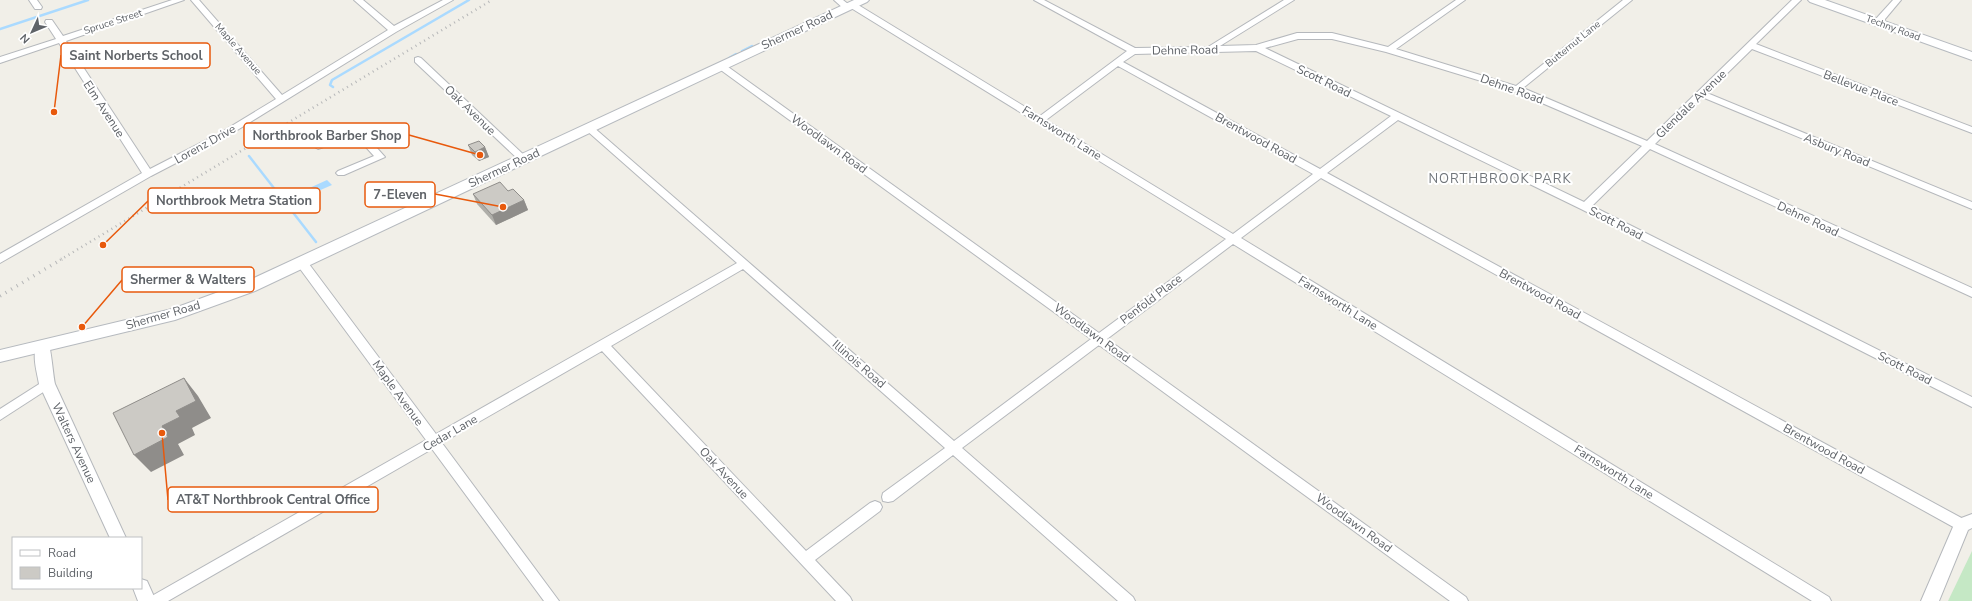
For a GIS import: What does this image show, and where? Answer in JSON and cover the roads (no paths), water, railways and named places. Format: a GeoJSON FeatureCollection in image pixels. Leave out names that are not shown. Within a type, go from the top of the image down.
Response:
{"type":"FeatureCollection","features":[{"type":"Feature","properties":{"kind":"main road","name":"Techny Road"},"geometry":{"type":"LineString","coordinates":[[1814,0],[1972,56]]}},
{"type":"Feature","properties":{"kind":"main road","name":"Shermer Road"},"geometry":{"type":"LineString","coordinates":[[0,356],[175,314],[250,287],[721,66],[850,3]]}},
{"type":"Feature","properties":{"kind":"street"},"geometry":{"type":"LineString","coordinates":[[33,0],[38,7]]}},
{"type":"Feature","properties":{"kind":"street","name":"Spruce Street"},"geometry":{"type":"LineString","coordinates":[[0,60],[180,0]]}},
{"type":"Feature","properties":{"kind":"street","name":"Maple Avenue"},"geometry":{"type":"LineString","coordinates":[[195,0],[281,99]]}},
{"type":"Feature","properties":{"kind":"street"},"geometry":{"type":"LineString","coordinates":[[358,0],[393,30]]}},
{"type":"Feature","properties":{"kind":"street","name":"Lorenz Drive"},"geometry":{"type":"LineString","coordinates":[[0,259],[148,174],[223,135],[393,30],[449,0]]}},
{"type":"Feature","properties":{"kind":"street"},"geometry":{"type":"LineString","coordinates":[[1038,0],[1133,51],[1040,120]]}},
{"type":"Feature","properties":{"kind":"street"},"geometry":{"type":"LineString","coordinates":[[1209,49],[1290,0]]}},
{"type":"Feature","properties":{"kind":"street"},"geometry":{"type":"LineString","coordinates":[[1389,50],[1461,0]]}},
{"type":"Feature","properties":{"kind":"street","name":"Butternut Lane"},"geometry":{"type":"LineString","coordinates":[[1517,89],[1628,0]]}},
{"type":"Feature","properties":{"kind":"street","name":"Glendale Avenue"},"geometry":{"type":"LineString","coordinates":[[1585,207],[1797,0]]}},
{"type":"Feature","properties":{"kind":"street"},"geometry":{"type":"LineString","coordinates":[[1877,22],[1897,0]]}},
{"type":"Feature","properties":{"kind":"street","name":"Farnsworth Lane"},"geometry":{"type":"LineString","coordinates":[[850,3],[1824,601]]}},
{"type":"Feature","properties":{"kind":"street","name":"Elm Avenue"},"geometry":{"type":"LineString","coordinates":[[49,22],[59,40],[148,174]]}},
{"type":"Feature","properties":{"kind":"street","name":"Dehne Road"},"geometry":{"type":"LineString","coordinates":[[1133,51],[1257,48],[1297,36],[1332,36],[1389,50],[1517,89],[1648,146],[1972,293]]}},
{"type":"Feature","properties":{"kind":"street","name":"Bellevue Place"},"geometry":{"type":"LineString","coordinates":[[1750,46],[1972,130]]}},
{"type":"Feature","properties":{"kind":"street","name":"Scott Road"},"geometry":{"type":"LineString","coordinates":[[1257,48],[1396,117],[1585,207],[1972,402]]}},
{"type":"Feature","properties":{"kind":"street","name":"Oak Avenue"},"geometry":{"type":"LineString","coordinates":[[418,60],[523,159]]}},
{"type":"Feature","properties":{"kind":"street","name":"Brentwood Road"},"geometry":{"type":"LineString","coordinates":[[1118,63],[1967,523]]}},
{"type":"Feature","properties":{"kind":"street","name":"Woodlawn Road"},"geometry":{"type":"LineString","coordinates":[[721,66],[1461,601]]}},
{"type":"Feature","properties":{"kind":"street","name":"Asbury Road"},"geometry":{"type":"LineString","coordinates":[[1702,94],[1972,206]]}},
{"type":"Feature","properties":{"kind":"street","name":"Penfold Place"},"geometry":{"type":"LineString","coordinates":[[888,497],[1232,238],[1396,117]]}},
{"type":"Feature","properties":{"kind":"street","name":"Illinois Road"},"geometry":{"type":"LineString","coordinates":[[589,128],[1128,601]]}},
{"type":"Feature","properties":{"kind":"street"},"geometry":{"type":"LineString","coordinates":[[318,146],[356,130],[380,157],[341,173]]}},
{"type":"Feature","properties":{"kind":"street","name":"Maple Avenue"},"geometry":{"type":"LineString","coordinates":[[302,262],[552,601]]}},
{"type":"Feature","properties":{"kind":"street","name":"Cedar Lane"},"geometry":{"type":"LineString","coordinates":[[155,601],[604,346],[744,264]]}},
{"type":"Feature","properties":{"kind":"street","name":"Walters Avenue"},"geometry":{"type":"LineString","coordinates":[[44,346],[43,362],[47,384],[118,537]]}},
{"type":"Feature","properties":{"kind":"street","name":"Oak Avenue"},"geometry":{"type":"LineString","coordinates":[[604,346],[845,601]]}},
{"type":"Feature","properties":{"kind":"street"},"geometry":{"type":"LineString","coordinates":[[0,415],[47,384]]}},
{"type":"Feature","properties":{"kind":"street"},"geometry":{"type":"LineString","coordinates":[[806,559],[875,507]]}},
{"type":"Feature","properties":{"kind":"street"},"geometry":{"type":"LineString","coordinates":[[1930,601],[1967,523]]}},
{"type":"Feature","properties":{"kind":"street"},"geometry":{"type":"LineString","coordinates":[[142,589],[147,601]]}},
{"type":"Feature","properties":{"kind":"water"},"geometry":{"type":"Polygon","coordinates":[[[327,180],[332,185],[309,195],[305,190],[327,180]]]}},
{"type":"Feature","properties":{"kind":"waterway"},"geometry":{"type":"LineString","coordinates":[[0,29],[88,0]]}},
{"type":"Feature","properties":{"kind":"waterway"},"geometry":{"type":"LineString","coordinates":[[333,87],[330,85],[332,80],[469,0]]}},
{"type":"Feature","properties":{"kind":"waterway"},"geometry":{"type":"LineString","coordinates":[[742,51],[752,46]]}},
{"type":"Feature","properties":{"kind":"waterway"},"geometry":{"type":"LineString","coordinates":[[729,58],[736,54]]}},
{"type":"Feature","properties":{"kind":"waterway"},"geometry":{"type":"LineString","coordinates":[[249,156],[316,242]]}},
{"type":"Feature","properties":{"kind":"railway"},"geometry":{"type":"LineString","coordinates":[[60,260],[492,0]]}},
{"type":"Feature","properties":{"kind":"railway"},"geometry":{"type":"LineString","coordinates":[[0,296],[62,259]]}},
{"type":"Feature","properties":{"kind":"place","name":"Saint Norberts School"},"geometry":{"type":"Point","coordinates":[54,112]}},
{"type":"Feature","properties":{"kind":"place","name":"Northbrook Barber Shop"},"geometry":{"type":"Point","coordinates":[480,155]}},
{"type":"Feature","properties":{"kind":"place","name":"7-Eleven"},"geometry":{"type":"Point","coordinates":[503,207]}},
{"type":"Feature","properties":{"kind":"place","name":"Northbrook Metra Station"},"geometry":{"type":"Point","coordinates":[103,245]}},
{"type":"Feature","properties":{"kind":"place","name":"Shermer & Walters"},"geometry":{"type":"Point","coordinates":[82,327]}},
{"type":"Feature","properties":{"kind":"place","name":"AT&T Northbrook Central Office"},"geometry":{"type":"Point","coordinates":[162,433]}},
{"type":"Feature","properties":{"kind":"district","name":"NORTHBROOK PARK"},"geometry":{"type":"Point","coordinates":[1500,179]}}]}
